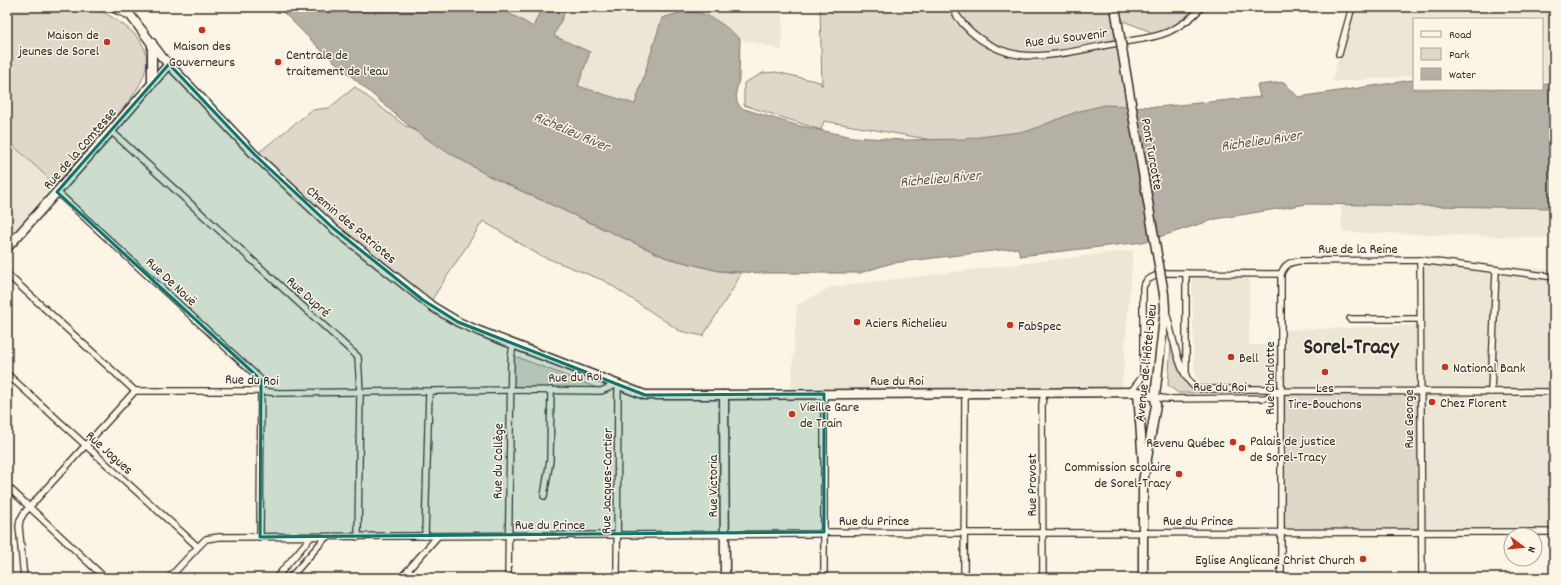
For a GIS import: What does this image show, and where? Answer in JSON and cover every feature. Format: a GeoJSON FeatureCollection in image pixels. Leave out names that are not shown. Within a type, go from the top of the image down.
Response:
{"type":"FeatureCollection","features":[{"type":"Feature","properties":{"kind":"main road"},"geometry":{"type":"LineString","coordinates":[[112,7],[126,10]]}},
{"type":"Feature","properties":{"kind":"main road","name":"Pont Turcotte"},"geometry":{"type":"LineString","coordinates":[[1115,7],[1164,294]]}},
{"type":"Feature","properties":{"kind":"main road","name":"Chemin des Patriotes"},"geometry":{"type":"LineString","coordinates":[[126,10],[169,64],[254,154],[333,228],[433,307],[458,322],[513,345],[618,384]]}},
{"type":"Feature","properties":{"kind":"main road"},"geometry":{"type":"LineString","coordinates":[[152,43],[152,82]]}},
{"type":"Feature","properties":{"kind":"main road","name":"Rue de la Comtesse"},"geometry":{"type":"LineString","coordinates":[[7,248],[169,64]]}},
{"type":"Feature","properties":{"kind":"main road","name":"Avenue de l'Hôtel-Dieu"},"geometry":{"type":"LineString","coordinates":[[1143,578],[1143,482],[1156,405],[1155,396],[1165,309],[1164,294]]}},
{"type":"Feature","properties":{"kind":"main road","name":"Rue du Roi"},"geometry":{"type":"LineString","coordinates":[[618,384],[645,395],[1134,392],[1155,396]]}},
{"type":"Feature","properties":{"kind":"main road"},"geometry":{"type":"LineString","coordinates":[[1134,392],[1142,463],[1145,470]]}},
{"type":"Feature","properties":{"kind":"main road","name":"Rue Victoria"},"geometry":{"type":"LineString","coordinates":[[724,395],[725,578]]}},
{"type":"Feature","properties":{"kind":"street","name":"Rue du Souvenir"},"geometry":{"type":"LineString","coordinates":[[952,7],[962,22],[980,38],[999,49],[1020,55],[1033,56],[1153,37],[1178,27],[1189,20],[1202,7]]}},
{"type":"Feature","properties":{"kind":"street"},"geometry":{"type":"LineString","coordinates":[[1339,54],[1352,7]]}},
{"type":"Feature","properties":{"kind":"street","name":"Rue Dupré"},"geometry":{"type":"LineString","coordinates":[[111,131],[276,284],[355,354],[359,360],[358,537]]}},
{"type":"Feature","properties":{"kind":"street","name":"Rue De Nouë"},"geometry":{"type":"LineString","coordinates":[[57,192],[258,377],[261,380],[261,391]]}},
{"type":"Feature","properties":{"kind":"street","name":"Rue de la Reine"},"geometry":{"type":"LineString","coordinates":[[1281,274],[1285,266],[1292,261],[1420,260],[1554,277]]}},
{"type":"Feature","properties":{"kind":"street","name":"Rue George"},"geometry":{"type":"LineString","coordinates":[[1420,260],[1422,578]]}},
{"type":"Feature","properties":{"kind":"street"},"geometry":{"type":"LineString","coordinates":[[1491,392],[1496,270]]}},
{"type":"Feature","properties":{"kind":"street"},"geometry":{"type":"LineString","coordinates":[[1166,273],[1281,274]]}},
{"type":"Feature","properties":{"kind":"street"},"geometry":{"type":"LineString","coordinates":[[7,274],[136,391],[30,507],[20,520],[19,526],[24,578]]}},
{"type":"Feature","properties":{"kind":"street"},"geometry":{"type":"LineString","coordinates":[[1186,274],[1186,374]]}},
{"type":"Feature","properties":{"kind":"street","name":"Rue Charlotte"},"geometry":{"type":"LineString","coordinates":[[1281,274],[1281,578]]}},
{"type":"Feature","properties":{"kind":"street"},"geometry":{"type":"LineString","coordinates":[[1134,392],[1143,374],[1144,285],[1147,280],[1154,276]]}},
{"type":"Feature","properties":{"kind":"street","name":"Rue du Roi"},"geometry":{"type":"LineString","coordinates":[[1165,309],[1179,361],[1192,385],[1200,389],[1266,389],[1281,392],[1554,392]]}},
{"type":"Feature","properties":{"kind":"street"},"geometry":{"type":"LineString","coordinates":[[1350,320],[1420,320]]}},
{"type":"Feature","properties":{"kind":"street","name":"Rue du Collège"},"geometry":{"type":"LineString","coordinates":[[508,578],[510,390],[513,345]]}},
{"type":"Feature","properties":{"kind":"street","name":"Rue Jogues"},"geometry":{"type":"LineString","coordinates":[[7,374],[198,547]]}},
{"type":"Feature","properties":{"kind":"street","name":"Rue du Roi"},"geometry":{"type":"LineString","coordinates":[[136,391],[261,391],[279,393],[510,390],[601,391],[618,384]]}},
{"type":"Feature","properties":{"kind":"street","name":"Rue Jacques-Cartier"},"geometry":{"type":"LineString","coordinates":[[617,578],[618,384]]}},
{"type":"Feature","properties":{"kind":"street"},"geometry":{"type":"LineString","coordinates":[[544,496],[550,460],[551,390]]}},
{"type":"Feature","properties":{"kind":"street"},"geometry":{"type":"LineString","coordinates":[[260,537],[261,391]]}},
{"type":"Feature","properties":{"kind":"street"},"geometry":{"type":"LineString","coordinates":[[425,536],[429,392]]}},
{"type":"Feature","properties":{"kind":"street","name":"Rue du Roi"},"geometry":{"type":"LineString","coordinates":[[1155,396],[1167,399],[1266,398],[1281,392]]}},
{"type":"Feature","properties":{"kind":"street"},"geometry":{"type":"LineString","coordinates":[[964,578],[965,393]]}},
{"type":"Feature","properties":{"kind":"street","name":"Rue Provost"},"geometry":{"type":"LineString","coordinates":[[1043,578],[1042,401],[1044,393]]}},
{"type":"Feature","properties":{"kind":"street"},"geometry":{"type":"LineString","coordinates":[[824,394],[824,578]]}},
{"type":"Feature","properties":{"kind":"street"},"geometry":{"type":"LineString","coordinates":[[7,486],[105,578]]}},
{"type":"Feature","properties":{"kind":"street","name":"Rue du Prince"},"geometry":{"type":"LineString","coordinates":[[169,578],[206,539],[219,537],[725,535],[817,534],[824,532],[964,534],[1143,532],[1554,532]]}},
{"type":"Feature","properties":{"kind":"street"},"geometry":{"type":"LineString","coordinates":[[401,578],[438,536]]}},
{"type":"Feature","properties":{"kind":"street"},"geometry":{"type":"LineString","coordinates":[[276,578],[311,537]]}},
{"type":"Feature","properties":{"kind":"street"},"geometry":{"type":"LineString","coordinates":[[290,578],[326,537]]}},
{"type":"Feature","properties":{"kind":"highlighted area"},"geometry":{"type":"Polygon","coordinates":[[[169,64],[254,154],[333,228],[423,300],[458,322],[645,395],[824,394],[824,532],[260,537],[261,380],[57,192],[169,64]]]}},
{"type":"Feature","properties":{"kind":"shaded area"},"geometry":{"type":"Polygon","coordinates":[[[499,7],[542,7],[533,27],[499,7]]]}},
{"type":"Feature","properties":{"kind":"shaded area"},"geometry":{"type":"Polygon","coordinates":[[[567,7],[783,7],[782,50],[740,39],[729,28],[714,19],[662,18],[636,104],[578,86],[554,36],[567,7]]]}},
{"type":"Feature","properties":{"kind":"shaded area"},"geometry":{"type":"Polygon","coordinates":[[[1352,7],[1554,7],[1554,80],[1543,82],[1543,18],[1413,18],[1413,76],[1332,82],[1352,7]]]}},
{"type":"Feature","properties":{"kind":"shaded area"},"geometry":{"type":"Polygon","coordinates":[[[7,140],[56,185],[7,240],[7,140]]]}},
{"type":"Feature","properties":{"kind":"shaded area"},"geometry":{"type":"Polygon","coordinates":[[[1341,204],[1554,208],[1554,238],[1342,232],[1341,204]]]}},
{"type":"Feature","properties":{"kind":"shaded area"},"geometry":{"type":"Polygon","coordinates":[[[1133,250],[1122,387],[791,391],[797,305],[831,287],[1133,250]]]}},
{"type":"Feature","properties":{"kind":"shaded area"},"geometry":{"type":"Polygon","coordinates":[[[1431,258],[1554,270],[1554,533],[1543,533],[1543,527],[1503,527],[1503,533],[1420,532],[1420,392],[1202,386],[1196,378],[1194,365],[1192,275],[1249,277],[1249,345],[1285,345],[1286,330],[1422,325],[1422,264],[1431,258]]]}},
{"type":"Feature","properties":{"kind":"green space"},"geometry":{"type":"Polygon","coordinates":[[[7,7],[94,8],[109,15],[126,27],[140,40],[146,53],[146,67],[141,81],[133,95],[56,185],[7,140],[7,7]]]}},
{"type":"Feature","properties":{"kind":"green space"},"geometry":{"type":"Polygon","coordinates":[[[820,7],[1202,7],[1189,19],[1153,37],[1149,31],[1118,19],[1129,114],[961,145],[824,121],[821,130],[744,105],[744,83],[763,73],[776,72],[820,82],[822,86],[820,7]]]}},
{"type":"Feature","properties":{"kind":"green space"},"geometry":{"type":"Polygon","coordinates":[[[355,87],[405,126],[410,127],[433,143],[489,176],[667,258],[719,271],[741,273],[734,287],[703,336],[680,331],[605,281],[539,255],[483,221],[429,304],[333,228],[258,153],[312,110],[329,108],[355,87]]]}},
{"type":"Feature","properties":{"kind":"green space"},"geometry":{"type":"Polygon","coordinates":[[[1172,332],[1190,384],[1195,393],[1178,393],[1168,385],[1172,332]]]}},
{"type":"Feature","properties":{"kind":"green space"},"geometry":{"type":"Polygon","coordinates":[[[512,355],[600,389],[512,389],[512,355]]]}},
{"type":"Feature","properties":{"kind":"green space"},"geometry":{"type":"Polygon","coordinates":[[[1283,391],[1421,392],[1420,532],[1283,532],[1283,391]]]}},
{"type":"Feature","properties":{"kind":"water","name":"Richelieu River"},"geometry":{"type":"Polygon","coordinates":[[[278,7],[499,7],[533,27],[542,7],[567,7],[554,36],[590,52],[578,86],[635,104],[662,18],[683,12],[699,13],[714,19],[728,28],[740,39],[739,79],[736,92],[737,102],[741,108],[796,125],[853,137],[903,140],[963,139],[1028,131],[1076,112],[1105,105],[1157,107],[1260,97],[1257,85],[1284,82],[1298,97],[1412,80],[1413,90],[1543,90],[1543,85],[1554,82],[1554,208],[1307,204],[1216,219],[1143,242],[1020,256],[1018,248],[892,263],[860,273],[763,273],[719,271],[667,258],[489,176],[433,143],[410,127],[322,51],[278,7]]]}},
{"type":"Feature","properties":{"kind":"place","name":"Maison des Gouverneurs"},"geometry":{"type":"Point","coordinates":[202,30]}},
{"type":"Feature","properties":{"kind":"place","name":"Maison de jeunes de Sorel"},"geometry":{"type":"Point","coordinates":[107,42]}},
{"type":"Feature","properties":{"kind":"place","name":"Centrale de traitement de l'eau"},"geometry":{"type":"Point","coordinates":[278,62]}},
{"type":"Feature","properties":{"kind":"place","name":"Aciers Richelieu"},"geometry":{"type":"Point","coordinates":[857,322]}},
{"type":"Feature","properties":{"kind":"place","name":"FabSpec"},"geometry":{"type":"Point","coordinates":[1010,325]}},
{"type":"Feature","properties":{"kind":"place","name":"Bell"},"geometry":{"type":"Point","coordinates":[1231,357]}},
{"type":"Feature","properties":{"kind":"place","name":"National Bank"},"geometry":{"type":"Point","coordinates":[1445,367]}},
{"type":"Feature","properties":{"kind":"place","name":"Les Tire-Bouchons"},"geometry":{"type":"Point","coordinates":[1325,372]}},
{"type":"Feature","properties":{"kind":"place","name":"Chez Florent"},"geometry":{"type":"Point","coordinates":[1432,402]}},
{"type":"Feature","properties":{"kind":"place","name":"Vieille Gare de Train"},"geometry":{"type":"Point","coordinates":[792,414]}},
{"type":"Feature","properties":{"kind":"place","name":"Revenu Québec"},"geometry":{"type":"Point","coordinates":[1233,442]}},
{"type":"Feature","properties":{"kind":"place","name":"Palais de justice de Sorel-Tracy"},"geometry":{"type":"Point","coordinates":[1242,448]}},
{"type":"Feature","properties":{"kind":"place","name":"Commission scolaire de Sorel-Tracy"},"geometry":{"type":"Point","coordinates":[1179,474]}},
{"type":"Feature","properties":{"kind":"place","name":"Eglise Anglicane Christ Church"},"geometry":{"type":"Point","coordinates":[1363,559]}},
{"type":"Feature","properties":{"kind":"district","name":"Sorel-Tracy"},"geometry":{"type":"Point","coordinates":[1351,345]}}]}
